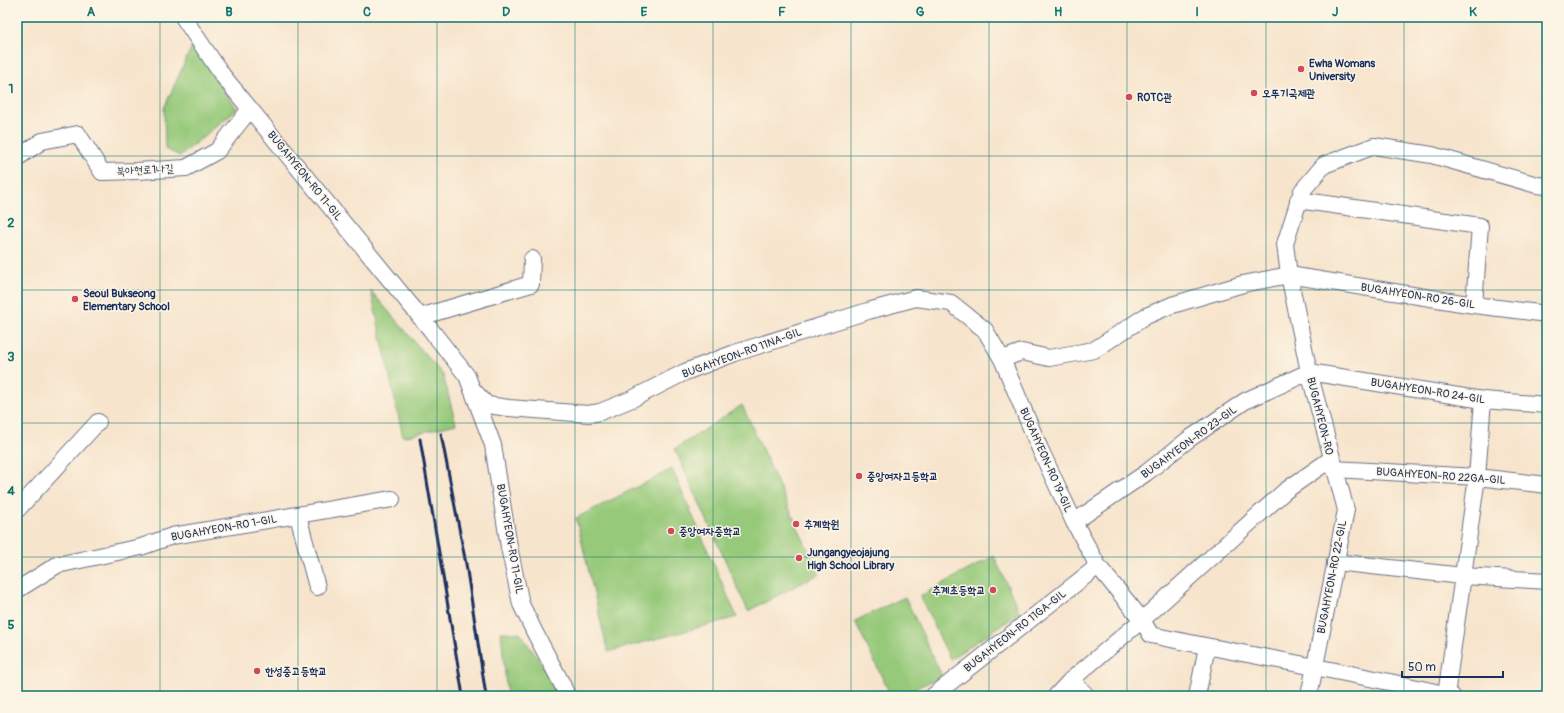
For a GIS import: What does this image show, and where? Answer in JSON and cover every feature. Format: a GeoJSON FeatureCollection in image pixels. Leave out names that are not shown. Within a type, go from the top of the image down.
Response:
{"type":"FeatureCollection","features":[{"type":"Feature","properties":{"kind":"street","name":"BUGAHYEON-RO 11-GIL"},"geometry":{"type":"LineString","coordinates":[[183,17],[223,76],[431,330],[469,382],[493,445],[509,547],[521,604],[567,696]]}},
{"type":"Feature","properties":{"kind":"street","name":"북아현로1나길"},"geometry":{"type":"LineString","coordinates":[[17,158],[42,141],[78,134],[102,172],[186,168],[217,151],[250,109]]}},
{"type":"Feature","properties":{"kind":"street","name":"BUGAHYEON-RO"},"geometry":{"type":"LineString","coordinates":[[1056,696],[1072,680],[1142,620],[1285,492],[1333,464],[1309,372],[1289,275],[1285,244],[1302,191],[1324,165],[1374,146],[1432,155],[1537,185],[1547,186]]}},
{"type":"Feature","properties":{"kind":"street"},"geometry":{"type":"LineString","coordinates":[[1298,200],[1480,226],[1474,304]]}},
{"type":"Feature","properties":{"kind":"street"},"geometry":{"type":"LineString","coordinates":[[420,317],[531,284],[532,259]]}},
{"type":"Feature","properties":{"kind":"street","name":"BUGAHYEON-RO 26-GIL"},"geometry":{"type":"LineString","coordinates":[[1002,359],[1022,352],[1049,358],[1094,350],[1146,316],[1172,305],[1243,284],[1289,275],[1547,314]]}},
{"type":"Feature","properties":{"kind":"street","name":"BUGAHYEON-RO 11NA-GIL"},"geometry":{"type":"LineString","coordinates":[[469,382],[487,404],[509,408],[588,414],[600,412],[632,399],[685,372],[779,338],[916,298],[951,302]]}},
{"type":"Feature","properties":{"kind":"street","name":"BUGAHYEON-RO 19-GIL"},"geometry":{"type":"LineString","coordinates":[[951,302],[985,330],[1002,359],[1040,449],[1074,522],[1098,566],[1142,620]]}},
{"type":"Feature","properties":{"kind":"street","name":"BUGAHYEON-RO 24-GIL"},"geometry":{"type":"LineString","coordinates":[[1309,372],[1483,400],[1547,405]]}},
{"type":"Feature","properties":{"kind":"street","name":"BUGAHYEON-RO 23-GIL"},"geometry":{"type":"LineString","coordinates":[[1074,522],[1146,473],[1189,439],[1245,401],[1309,372]]}},
{"type":"Feature","properties":{"kind":"street"},"geometry":{"type":"LineString","coordinates":[[1142,620],[1151,635],[1207,647],[1315,666],[1399,690],[1449,695],[1463,576],[1477,477],[1483,400]]}},
{"type":"Feature","properties":{"kind":"street"},"geometry":{"type":"LineString","coordinates":[[17,510],[98,422]]}},
{"type":"Feature","properties":{"kind":"street","name":"BUGAHYEON-RO 22GA-GIL"},"geometry":{"type":"LineString","coordinates":[[1333,464],[1547,485]]}},
{"type":"Feature","properties":{"kind":"street","name":"BUGAHYEON-RO 22-GIL"},"geometry":{"type":"LineString","coordinates":[[1309,696],[1346,510],[1333,464]]}},
{"type":"Feature","properties":{"kind":"street","name":"BUGAHYEON-RO 1-GIL"},"geometry":{"type":"LineString","coordinates":[[17,590],[57,565],[141,547],[172,536],[392,499]]}},
{"type":"Feature","properties":{"kind":"street"},"geometry":{"type":"LineString","coordinates":[[298,516],[317,587]]}},
{"type":"Feature","properties":{"kind":"street"},"geometry":{"type":"LineString","coordinates":[[1335,562],[1463,576],[1547,581]]}},
{"type":"Feature","properties":{"kind":"street","name":"BUGAHYEON-RO 11GA-GIL"},"geometry":{"type":"LineString","coordinates":[[933,696],[1098,566]]}},
{"type":"Feature","properties":{"kind":"street"},"geometry":{"type":"LineString","coordinates":[[1197,696],[1207,647]]}},
{"type":"Feature","properties":{"kind":"street"},"geometry":{"type":"LineString","coordinates":[[1072,680],[1087,696]]}},
{"type":"Feature","properties":{"kind":"green space"},"geometry":{"type":"Polygon","coordinates":[[[193,44],[237,109],[180,156],[165,149],[164,108],[193,44]]]}},
{"type":"Feature","properties":{"kind":"green space"},"geometry":{"type":"Polygon","coordinates":[[[371,291],[443,375],[456,424],[403,437],[371,291]]]}},
{"type":"Feature","properties":{"kind":"green space"},"geometry":{"type":"Polygon","coordinates":[[[742,405],[819,574],[748,611],[675,449],[742,405]]]}},
{"type":"Feature","properties":{"kind":"green space"},"geometry":{"type":"Polygon","coordinates":[[[672,469],[737,617],[608,652],[576,518],[672,469]]]}},
{"type":"Feature","properties":{"kind":"green space"},"geometry":{"type":"Polygon","coordinates":[[[994,556],[1020,613],[950,659],[920,596],[994,556]]]}},
{"type":"Feature","properties":{"kind":"green space"},"geometry":{"type":"Polygon","coordinates":[[[905,597],[942,676],[899,696],[891,696],[855,621],[905,597]]]}},
{"type":"Feature","properties":{"kind":"green space"},"geometry":{"type":"Polygon","coordinates":[[[501,632],[520,633],[555,683],[559,696],[507,696],[501,632]]]}},
{"type":"Feature","properties":{"kind":"railway"},"geometry":{"type":"LineString","coordinates":[[441,434],[466,564],[486,696]]}},
{"type":"Feature","properties":{"kind":"railway"},"geometry":{"type":"LineString","coordinates":[[420,439],[463,696]]}},
{"type":"Feature","properties":{"kind":"place","name":"Ewha Womans University"},"geometry":{"type":"Point","coordinates":[1301,69]}},
{"type":"Feature","properties":{"kind":"place","name":"오뚜기국제관"},"geometry":{"type":"Point","coordinates":[1254,93]}},
{"type":"Feature","properties":{"kind":"place","name":"ROTC관"},"geometry":{"type":"Point","coordinates":[1129,97]}},
{"type":"Feature","properties":{"kind":"place","name":"Seoul Bukseong Elementary School"},"geometry":{"type":"Point","coordinates":[75,299]}},
{"type":"Feature","properties":{"kind":"place","name":"중앙여자고등학교"},"geometry":{"type":"Point","coordinates":[859,476]}},
{"type":"Feature","properties":{"kind":"place","name":"추계학원"},"geometry":{"type":"Point","coordinates":[796,524]}},
{"type":"Feature","properties":{"kind":"place","name":"중앙여자중학교"},"geometry":{"type":"Point","coordinates":[671,531]}},
{"type":"Feature","properties":{"kind":"place","name":"Jungangyeojajung High School Library"},"geometry":{"type":"Point","coordinates":[799,558]}},
{"type":"Feature","properties":{"kind":"place","name":"추계초등학교"},"geometry":{"type":"Point","coordinates":[993,590]}},
{"type":"Feature","properties":{"kind":"place","name":"한성중고등학교"},"geometry":{"type":"Point","coordinates":[257,671]}}]}
